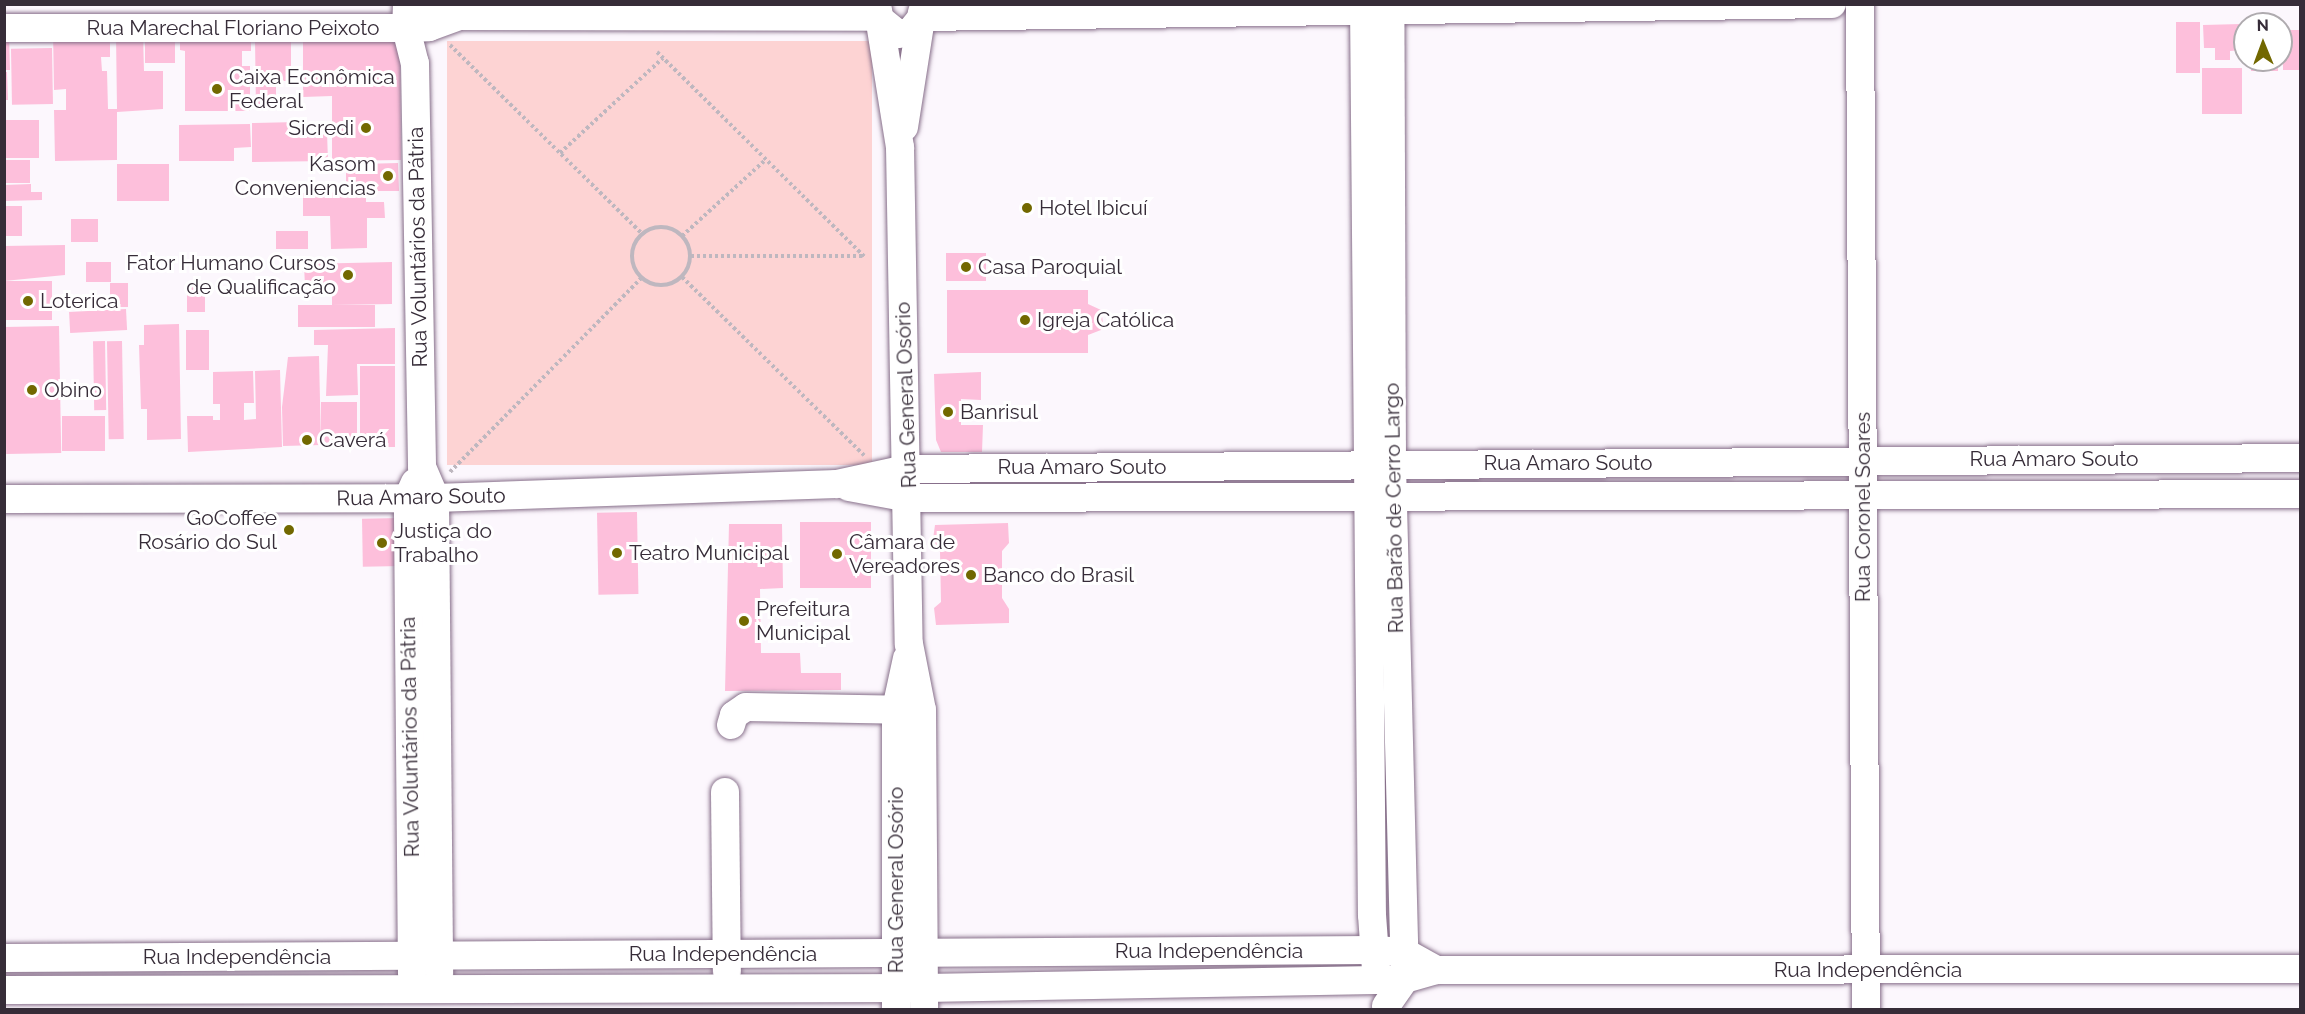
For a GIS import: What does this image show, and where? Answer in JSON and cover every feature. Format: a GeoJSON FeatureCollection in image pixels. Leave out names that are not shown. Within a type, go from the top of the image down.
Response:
{"type":"FeatureCollection","features":[{"type":"Feature","properties":{"kind":"street"},"geometry":{"type":"LineString","coordinates":[[880,9],[898,34],[910,32],[921,9],[1832,4]]}},
{"type":"Feature","properties":{"kind":"street","name":"Rua Coronel Soares"},"geometry":{"type":"LineString","coordinates":[[1860,4],[1866,1010]]}},
{"type":"Feature","properties":{"kind":"street","name":"Rua Barão de Cerro Largo"},"geometry":{"type":"LineString","coordinates":[[1377,8],[1379,465],[1383,647],[1400,868],[1404,965]]}},
{"type":"Feature","properties":{"kind":"street","name":"Rua General Osório"},"geometry":{"type":"LineString","coordinates":[[880,9],[900,147],[906,469],[909,498],[909,710],[896,953],[896,999]]}},
{"type":"Feature","properties":{"kind":"street","name":"Rua Marechal Floriano Peixoto"},"geometry":{"type":"LineString","coordinates":[[4,28],[420,14],[459,16],[638,10],[880,9]]}},
{"type":"Feature","properties":{"kind":"street","name":"Rua General Osório"},"geometry":{"type":"LineString","coordinates":[[900,147],[921,9]]}},
{"type":"Feature","properties":{"kind":"street","name":"Rua Voluntários da Pátria"},"geometry":{"type":"LineString","coordinates":[[420,14],[415,63],[422,467],[426,1000]]}},
{"type":"Feature","properties":{"kind":"street","name":"Rua Amaro Souto"},"geometry":{"type":"LineString","coordinates":[[4,499],[422,498],[837,484],[906,469],[2301,458]]}},
{"type":"Feature","properties":{"kind":"street","name":"Rua Amaro Souto"},"geometry":{"type":"LineString","coordinates":[[837,484],[909,498],[2301,494]]}},
{"type":"Feature","properties":{"kind":"street","name":"Rua Barão de Cerro Largo"},"geometry":{"type":"LineString","coordinates":[[1383,647],[1371,869],[1375,950],[1383,999]]}},
{"type":"Feature","properties":{"kind":"street"},"geometry":{"type":"LineString","coordinates":[[731,725],[734,715],[746,707],[909,710]]}},
{"type":"Feature","properties":{"kind":"street","name":"Rua General Osório"},"geometry":{"type":"LineString","coordinates":[[909,710],[924,953],[924,998]]}},
{"type":"Feature","properties":{"kind":"street"},"geometry":{"type":"LineString","coordinates":[[725,792],[727,988]]}},
{"type":"Feature","properties":{"kind":"street"},"geometry":{"type":"LineString","coordinates":[[1371,869],[1400,868]]}},
{"type":"Feature","properties":{"kind":"street","name":"Rua Independência"},"geometry":{"type":"LineString","coordinates":[[4,958],[1375,950],[1404,965],[1436,970],[2301,969]]}},
{"type":"Feature","properties":{"kind":"street"},"geometry":{"type":"LineString","coordinates":[[1083,952],[1085,985]]}},
{"type":"Feature","properties":{"kind":"street"},"geometry":{"type":"LineString","coordinates":[[252,991],[253,957]]}},
{"type":"Feature","properties":{"kind":"street"},"geometry":{"type":"LineString","coordinates":[[1383,999],[1404,965]]}},
{"type":"Feature","properties":{"kind":"street","name":"Rua Independência"},"geometry":{"type":"LineString","coordinates":[[4,990],[252,991],[426,1000],[727,988],[896,999],[1085,985],[1383,999]]}},
{"type":"Feature","properties":{"kind":"path"},"geometry":{"type":"LineString","coordinates":[[420,14],[642,234]]}},
{"type":"Feature","properties":{"kind":"path"},"geometry":{"type":"LineString","coordinates":[[657,52],[764,161],[864,256],[690,256]]}},
{"type":"Feature","properties":{"kind":"path"},"geometry":{"type":"LineString","coordinates":[[560,153],[663,58]]}},
{"type":"Feature","properties":{"kind":"path"},"geometry":{"type":"LineString","coordinates":[[682,236],[764,161]]}},
{"type":"Feature","properties":{"kind":"path"},"geometry":{"type":"LineString","coordinates":[[658,227],[682,236],[690,256],[682,277],[666,285],[641,278],[635,270],[632,251],[642,234],[658,227]]}},
{"type":"Feature","properties":{"kind":"path"},"geometry":{"type":"LineString","coordinates":[[682,277],[866,457]]}},
{"type":"Feature","properties":{"kind":"path"},"geometry":{"type":"LineString","coordinates":[[422,498],[641,278]]}},
{"type":"Feature","properties":{"kind":"shaded area"},"geometry":{"type":"Polygon","coordinates":[[[447,41],[872,41],[872,465],[447,465],[447,41]]]}},
{"type":"Feature","properties":{"kind":"building"},"geometry":{"type":"Polygon","coordinates":[[[2176,22],[2200,22],[2200,73],[2176,73],[2176,22]]]}},
{"type":"Feature","properties":{"kind":"building"},"geometry":{"type":"Polygon","coordinates":[[[2233,24],[2233,51],[2230,51],[2230,60],[2215,60],[2215,48],[2204,48],[2203,25],[2233,24]]]}},
{"type":"Feature","properties":{"kind":"building"},"geometry":{"type":"Polygon","coordinates":[[[110,29],[110,57],[101,57],[102,71],[107,71],[108,109],[117,109],[116,35],[143,35],[144,71],[163,71],[163,109],[117,112],[117,160],[55,161],[54,110],[66,110],[66,89],[54,90],[53,30],[110,29]]]}},
{"type":"Feature","properties":{"kind":"building"},"geometry":{"type":"Polygon","coordinates":[[[2293,30],[2300,30],[2300,70],[2293,70],[2293,30]]]}},
{"type":"Feature","properties":{"kind":"building"},"geometry":{"type":"Polygon","coordinates":[[[4,33],[9,33],[10,70],[4,70],[4,33]]]}},
{"type":"Feature","properties":{"kind":"building","name":"Caixa Econômica Federal"},"geometry":{"type":"Polygon","coordinates":[[[180,33],[251,33],[251,51],[242,51],[242,66],[250,66],[250,111],[185,111],[185,51],[180,50],[180,33]]]}},
{"type":"Feature","properties":{"kind":"building","name":"Sicredi"},"geometry":{"type":"Polygon","coordinates":[[[385,34],[400,47],[401,160],[332,161],[332,96],[303,97],[303,36],[385,34]]]}},
{"type":"Feature","properties":{"kind":"building"},"geometry":{"type":"Polygon","coordinates":[[[145,35],[175,35],[175,63],[145,63],[145,35]]]}},
{"type":"Feature","properties":{"kind":"building"},"geometry":{"type":"Polygon","coordinates":[[[255,40],[291,40],[291,81],[276,81],[276,110],[256,110],[255,40]]]}},
{"type":"Feature","properties":{"kind":"building"},"geometry":{"type":"Polygon","coordinates":[[[52,48],[53,104],[12,105],[11,49],[52,48]]]}},
{"type":"Feature","properties":{"kind":"building"},"geometry":{"type":"Polygon","coordinates":[[[2202,68],[2233,68],[2233,72],[2242,72],[2242,114],[2202,114],[2202,68]]]}},
{"type":"Feature","properties":{"kind":"building"},"geometry":{"type":"Polygon","coordinates":[[[4,72],[7,72],[8,100],[4,100],[4,72]]]}},
{"type":"Feature","properties":{"kind":"building"},"geometry":{"type":"Polygon","coordinates":[[[4,120],[39,120],[39,158],[4,158],[4,120]]]}},
{"type":"Feature","properties":{"kind":"building"},"geometry":{"type":"Polygon","coordinates":[[[298,122],[298,132],[327,132],[328,161],[252,162],[252,123],[298,122]]]}},
{"type":"Feature","properties":{"kind":"building"},"geometry":{"type":"Polygon","coordinates":[[[250,124],[251,147],[234,148],[234,161],[179,161],[179,125],[250,124]]]}},
{"type":"Feature","properties":{"kind":"building"},"geometry":{"type":"Polygon","coordinates":[[[4,160],[30,160],[30,183],[4,183],[4,160]]]}},
{"type":"Feature","properties":{"kind":"building"},"geometry":{"type":"Polygon","coordinates":[[[398,163],[399,191],[361,191],[361,185],[346,185],[346,172],[361,171],[361,164],[398,163]]]}},
{"type":"Feature","properties":{"kind":"building"},"geometry":{"type":"Polygon","coordinates":[[[117,164],[169,164],[169,201],[117,201],[117,164]]]}},
{"type":"Feature","properties":{"kind":"building"},"geometry":{"type":"Polygon","coordinates":[[[31,184],[31,192],[42,192],[42,200],[4,201],[4,185],[31,184]]]}},
{"type":"Feature","properties":{"kind":"building"},"geometry":{"type":"Polygon","coordinates":[[[366,192],[366,202],[384,202],[385,218],[367,218],[367,248],[331,249],[330,216],[303,216],[303,193],[366,192]]]}},
{"type":"Feature","properties":{"kind":"building"},"geometry":{"type":"Polygon","coordinates":[[[4,206],[22,206],[22,236],[4,236],[4,206]]]}},
{"type":"Feature","properties":{"kind":"building"},"geometry":{"type":"Polygon","coordinates":[[[71,219],[98,219],[98,242],[71,242],[71,219]]]}},
{"type":"Feature","properties":{"kind":"building"},"geometry":{"type":"Polygon","coordinates":[[[276,231],[308,231],[308,249],[276,249],[276,231]]]}},
{"type":"Feature","properties":{"kind":"building"},"geometry":{"type":"Polygon","coordinates":[[[65,245],[65,275],[4,281],[4,246],[65,245]]]}},
{"type":"Feature","properties":{"kind":"building","name":"Casa Paroquial"},"geometry":{"type":"Polygon","coordinates":[[[946,253],[986,253],[986,281],[946,281],[946,253]]]}},
{"type":"Feature","properties":{"kind":"building"},"geometry":{"type":"Polygon","coordinates":[[[86,262],[111,262],[111,282],[86,282],[86,262]]]}},
{"type":"Feature","properties":{"kind":"building","name":"Fator Humano Cursos de Qualificação"},"geometry":{"type":"Polygon","coordinates":[[[392,262],[392,304],[332,305],[332,286],[305,287],[304,264],[392,262]]]}},
{"type":"Feature","properties":{"kind":"building","name":"Loterica"},"geometry":{"type":"Polygon","coordinates":[[[4,281],[52,281],[52,320],[4,320],[4,281]]]}},
{"type":"Feature","properties":{"kind":"building"},"geometry":{"type":"Polygon","coordinates":[[[110,283],[128,283],[128,307],[110,307],[110,283]]]}},
{"type":"Feature","properties":{"kind":"building"},"geometry":{"type":"Polygon","coordinates":[[[187,285],[205,285],[205,312],[187,312],[187,285]]]}},
{"type":"Feature","properties":{"kind":"building","name":"Igreja Católica"},"geometry":{"type":"Polygon","coordinates":[[[947,290],[1088,290],[1088,304],[1101,310],[1103,323],[1101,330],[1088,335],[1088,353],[947,353],[947,290]]]}},
{"type":"Feature","properties":{"kind":"building"},"geometry":{"type":"Polygon","coordinates":[[[298,305],[375,305],[375,327],[298,327],[298,305]]]}},
{"type":"Feature","properties":{"kind":"building"},"geometry":{"type":"Polygon","coordinates":[[[126,309],[127,330],[70,333],[69,312],[126,309]]]}},
{"type":"Feature","properties":{"kind":"building"},"geometry":{"type":"Polygon","coordinates":[[[179,324],[181,439],[147,440],[147,409],[141,409],[139,345],[144,345],[144,325],[179,324]]]}},
{"type":"Feature","properties":{"kind":"building","name":"Obino"},"geometry":{"type":"Polygon","coordinates":[[[59,326],[61,453],[6,454],[4,327],[59,326]]]}},
{"type":"Feature","properties":{"kind":"building"},"geometry":{"type":"Polygon","coordinates":[[[395,328],[395,364],[357,364],[358,395],[326,396],[328,345],[314,345],[314,330],[395,328]]]}},
{"type":"Feature","properties":{"kind":"building"},"geometry":{"type":"Polygon","coordinates":[[[186,330],[209,330],[209,370],[186,370],[186,330]]]}},
{"type":"Feature","properties":{"kind":"building"},"geometry":{"type":"Polygon","coordinates":[[[93,341],[105,341],[106,410],[94,410],[93,341]]]}},
{"type":"Feature","properties":{"kind":"building"},"geometry":{"type":"Polygon","coordinates":[[[107,341],[122,341],[124,439],[109,439],[107,341]]]}},
{"type":"Feature","properties":{"kind":"building"},"geometry":{"type":"Polygon","coordinates":[[[319,356],[321,445],[283,446],[282,407],[288,357],[319,356]]]}},
{"type":"Feature","properties":{"kind":"building"},"geometry":{"type":"Polygon","coordinates":[[[360,366],[395,366],[395,447],[360,447],[360,366]]]}},
{"type":"Feature","properties":{"kind":"building"},"geometry":{"type":"Polygon","coordinates":[[[280,370],[282,447],[188,452],[187,416],[213,416],[213,420],[220,420],[220,404],[213,404],[213,372],[253,371],[254,403],[244,403],[244,420],[256,419],[255,371],[280,370]]]}},
{"type":"Feature","properties":{"kind":"building","name":"Banrisul"},"geometry":{"type":"Polygon","coordinates":[[[981,372],[981,400],[961,399],[961,425],[983,425],[982,452],[941,452],[936,440],[934,374],[981,372]]]}},
{"type":"Feature","properties":{"kind":"building"},"geometry":{"type":"Polygon","coordinates":[[[321,402],[357,402],[357,446],[321,446],[321,402]]]}},
{"type":"Feature","properties":{"kind":"building"},"geometry":{"type":"Polygon","coordinates":[[[62,416],[105,416],[105,451],[62,451],[62,416]]]}},
{"type":"Feature","properties":{"kind":"building","name":"Teatro Municipal"},"geometry":{"type":"Polygon","coordinates":[[[637,512],[638,594],[598,595],[597,513],[637,512]]]}},
{"type":"Feature","properties":{"kind":"building","name":"Justiça do Trabalho"},"geometry":{"type":"Polygon","coordinates":[[[401,518],[402,566],[363,567],[362,519],[401,518]]]}},
{"type":"Feature","properties":{"kind":"building","name":"Câmara de Vereadores"},"geometry":{"type":"Polygon","coordinates":[[[800,522],[871,522],[871,588],[800,588],[800,522]]]}},
{"type":"Feature","properties":{"kind":"building","name":"Banco do Brasil"},"geometry":{"type":"Polygon","coordinates":[[[1008,523],[1009,543],[1002,551],[1002,598],[1009,609],[1009,623],[936,625],[934,608],[941,602],[940,552],[933,539],[935,525],[1008,523]]]}},
{"type":"Feature","properties":{"kind":"building","name":"Prefeitura Municipal"},"geometry":{"type":"Polygon","coordinates":[[[729,524],[782,524],[783,588],[760,589],[761,653],[800,653],[801,673],[841,673],[841,690],[725,691],[729,524]]]}},
{"type":"Feature","properties":{"kind":"place","name":"Caixa Econômica Federal"},"geometry":{"type":"Point","coordinates":[217,89]}},
{"type":"Feature","properties":{"kind":"place","name":"Sicredi"},"geometry":{"type":"Point","coordinates":[366,128]}},
{"type":"Feature","properties":{"kind":"place","name":"Kasom Conveniencias"},"geometry":{"type":"Point","coordinates":[388,176]}},
{"type":"Feature","properties":{"kind":"place","name":"Hotel Ibicuí"},"geometry":{"type":"Point","coordinates":[1027,208]}},
{"type":"Feature","properties":{"kind":"place","name":"Casa Paroquial"},"geometry":{"type":"Point","coordinates":[966,267]}},
{"type":"Feature","properties":{"kind":"place","name":"Fator Humano Cursos de Qualificação"},"geometry":{"type":"Point","coordinates":[348,275]}},
{"type":"Feature","properties":{"kind":"place","name":"Loterica"},"geometry":{"type":"Point","coordinates":[28,301]}},
{"type":"Feature","properties":{"kind":"place","name":"Igreja Católica"},"geometry":{"type":"Point","coordinates":[1025,320]}},
{"type":"Feature","properties":{"kind":"place","name":"Obino"},"geometry":{"type":"Point","coordinates":[32,390]}},
{"type":"Feature","properties":{"kind":"place","name":"Banrisul"},"geometry":{"type":"Point","coordinates":[948,412]}},
{"type":"Feature","properties":{"kind":"place","name":"Caverá"},"geometry":{"type":"Point","coordinates":[307,440]}},
{"type":"Feature","properties":{"kind":"place","name":"GoCoffee Rosário do Sul"},"geometry":{"type":"Point","coordinates":[289,530]}},
{"type":"Feature","properties":{"kind":"place","name":"Justiça do Trabalho"},"geometry":{"type":"Point","coordinates":[382,543]}},
{"type":"Feature","properties":{"kind":"place","name":"Teatro Municipal"},"geometry":{"type":"Point","coordinates":[617,553]}},
{"type":"Feature","properties":{"kind":"place","name":"Câmara de Vereadores"},"geometry":{"type":"Point","coordinates":[837,554]}},
{"type":"Feature","properties":{"kind":"place","name":"Banco do Brasil"},"geometry":{"type":"Point","coordinates":[971,575]}},
{"type":"Feature","properties":{"kind":"place","name":"Prefeitura Municipal"},"geometry":{"type":"Point","coordinates":[744,621]}}]}
